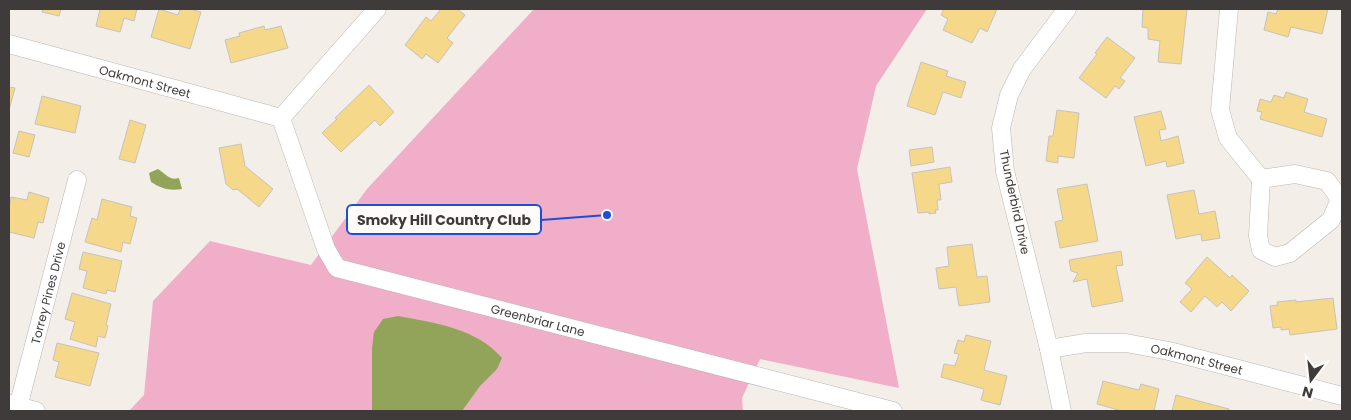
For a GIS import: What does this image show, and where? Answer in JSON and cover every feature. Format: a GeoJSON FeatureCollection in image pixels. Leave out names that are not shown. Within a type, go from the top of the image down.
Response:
{"type":"FeatureCollection","features":[{"type":"Feature","properties":{"kind":"street"},"geometry":{"type":"LineString","coordinates":[[281,118],[377,9]]}},
{"type":"Feature","properties":{"kind":"street","name":"Thunderbird Drive"},"geometry":{"type":"LineString","coordinates":[[1062,411],[1006,171],[1000,128],[1009,95],[1022,69],[1067,9]]}},
{"type":"Feature","properties":{"kind":"street"},"geometry":{"type":"LineString","coordinates":[[1230,9],[1220,110],[1228,138],[1261,179],[1258,236],[1262,250],[1275,257],[1290,253],[1331,220],[1340,199],[1327,181],[1295,174],[1261,179]]}},
{"type":"Feature","properties":{"kind":"street","name":"Oakmont Street"},"geometry":{"type":"LineString","coordinates":[[9,44],[281,118]]}},
{"type":"Feature","properties":{"kind":"street","name":"Greenbriar Lane"},"geometry":{"type":"LineString","coordinates":[[281,118],[326,249],[337,268],[893,411]]}},
{"type":"Feature","properties":{"kind":"street","name":"Torrey Pines Drive"},"geometry":{"type":"LineString","coordinates":[[14,405],[77,180]]}},
{"type":"Feature","properties":{"kind":"street","name":"Oakmont Street"},"geometry":{"type":"LineString","coordinates":[[1049,349],[1086,343],[1126,343],[1169,351],[1342,396]]}},
{"type":"Feature","properties":{"kind":"street"},"geometry":{"type":"LineString","coordinates":[[14,405],[36,411]]}},
{"type":"Feature","properties":{"kind":"shaded area"},"geometry":{"type":"Polygon","coordinates":[[[534,9],[927,9],[876,86],[857,169],[899,388],[760,359],[742,398],[743,411],[129,411],[144,395],[153,301],[210,241],[311,265],[367,189],[534,9]]]}},
{"type":"Feature","properties":{"kind":"shaded area"},"geometry":{"type":"Polygon","coordinates":[[[158,169],[170,178],[179,178],[182,189],[166,189],[151,182],[149,173],[158,169]]]}},
{"type":"Feature","properties":{"kind":"shaded area"},"geometry":{"type":"Polygon","coordinates":[[[398,316],[440,324],[467,333],[492,348],[502,358],[497,369],[480,386],[462,411],[372,411],[372,348],[374,332],[383,319],[398,316]]]}},
{"type":"Feature","properties":{"kind":"building"},"geometry":{"type":"Polygon","coordinates":[[[43,9],[61,9],[59,16],[42,12],[43,9]]]}},
{"type":"Feature","properties":{"kind":"building"},"geometry":{"type":"Polygon","coordinates":[[[100,9],[137,9],[134,21],[124,18],[120,32],[96,26],[100,9]]]}},
{"type":"Feature","properties":{"kind":"building"},"geometry":{"type":"Polygon","coordinates":[[[159,9],[178,15],[180,9],[201,12],[190,49],[151,37],[159,9]]]}},
{"type":"Feature","properties":{"kind":"building"},"geometry":{"type":"Polygon","coordinates":[[[441,9],[457,9],[465,15],[447,38],[453,43],[438,63],[426,54],[422,59],[405,45],[426,17],[431,21],[441,9]]]}},
{"type":"Feature","properties":{"kind":"building"},"geometry":{"type":"Polygon","coordinates":[[[944,9],[997,9],[987,32],[980,28],[972,43],[943,30],[948,19],[941,15],[944,9]]]}},
{"type":"Feature","properties":{"kind":"building"},"geometry":{"type":"Polygon","coordinates":[[[1143,9],[1187,9],[1181,64],[1158,62],[1160,41],[1148,39],[1148,28],[1142,27],[1143,9]]]}},
{"type":"Feature","properties":{"kind":"building"},"geometry":{"type":"Polygon","coordinates":[[[1278,9],[1328,9],[1322,34],[1291,27],[1288,37],[1264,30],[1268,12],[1276,14],[1278,9]]]}},
{"type":"Feature","properties":{"kind":"building"},"geometry":{"type":"Polygon","coordinates":[[[264,26],[265,30],[281,26],[288,48],[231,63],[225,40],[240,36],[239,33],[264,26]]]}},
{"type":"Feature","properties":{"kind":"building"},"geometry":{"type":"Polygon","coordinates":[[[1107,37],[1135,58],[1120,78],[1125,81],[1119,89],[1115,86],[1106,98],[1079,78],[1107,37]]]}},
{"type":"Feature","properties":{"kind":"building"},"geometry":{"type":"Polygon","coordinates":[[[921,62],[948,71],[946,76],[966,82],[961,98],[943,92],[935,115],[907,106],[921,62]]]}},
{"type":"Feature","properties":{"kind":"building"},"geometry":{"type":"Polygon","coordinates":[[[369,85],[394,112],[380,126],[375,120],[341,152],[322,133],[369,85]]]}},
{"type":"Feature","properties":{"kind":"building"},"geometry":{"type":"Polygon","coordinates":[[[9,87],[15,88],[9,110],[9,87]]]}},
{"type":"Feature","properties":{"kind":"building"},"geometry":{"type":"Polygon","coordinates":[[[1286,92],[1308,99],[1304,112],[1327,119],[1322,137],[1260,119],[1262,112],[1257,111],[1260,99],[1271,102],[1274,95],[1284,98],[1286,92]]]}},
{"type":"Feature","properties":{"kind":"building"},"geometry":{"type":"Polygon","coordinates":[[[42,96],[81,106],[75,133],[35,124],[42,96]]]}},
{"type":"Feature","properties":{"kind":"building"},"geometry":{"type":"Polygon","coordinates":[[[1057,110],[1079,113],[1074,158],[1058,156],[1058,163],[1046,161],[1049,136],[1053,136],[1057,110]]]}},
{"type":"Feature","properties":{"kind":"building"},"geometry":{"type":"Polygon","coordinates":[[[1161,111],[1166,129],[1159,130],[1161,141],[1178,136],[1184,163],[1167,167],[1166,161],[1146,166],[1134,117],[1161,111]]]}},
{"type":"Feature","properties":{"kind":"building"},"geometry":{"type":"Polygon","coordinates":[[[130,120],[146,125],[135,163],[119,159],[130,120]]]}},
{"type":"Feature","properties":{"kind":"building"},"geometry":{"type":"Polygon","coordinates":[[[19,131],[35,135],[29,157],[13,153],[19,131]]]}},
{"type":"Feature","properties":{"kind":"building"},"geometry":{"type":"Polygon","coordinates":[[[241,144],[245,166],[273,189],[259,207],[237,189],[233,190],[226,184],[219,148],[241,144]]]}},
{"type":"Feature","properties":{"kind":"building"},"geometry":{"type":"Polygon","coordinates":[[[932,147],[934,162],[911,166],[909,150],[932,147]]]}},
{"type":"Feature","properties":{"kind":"building"},"geometry":{"type":"Polygon","coordinates":[[[950,167],[952,182],[939,184],[941,200],[937,200],[938,210],[935,210],[936,213],[918,213],[912,173],[950,167]]]}},
{"type":"Feature","properties":{"kind":"building"},"geometry":{"type":"Polygon","coordinates":[[[1087,184],[1098,241],[1060,248],[1055,222],[1063,220],[1057,189],[1087,184]]]}},
{"type":"Feature","properties":{"kind":"building"},"geometry":{"type":"Polygon","coordinates":[[[1194,190],[1199,214],[1215,211],[1220,238],[1202,241],[1201,234],[1176,239],[1167,195],[1194,190]]]}},
{"type":"Feature","properties":{"kind":"building"},"geometry":{"type":"Polygon","coordinates":[[[29,192],[49,198],[43,223],[38,222],[34,238],[9,232],[11,197],[27,200],[29,192]]]}},
{"type":"Feature","properties":{"kind":"building"},"geometry":{"type":"Polygon","coordinates":[[[102,199],[132,207],[130,216],[137,218],[130,244],[123,242],[121,252],[85,242],[92,218],[97,220],[102,199]]]}},
{"type":"Feature","properties":{"kind":"building"},"geometry":{"type":"Polygon","coordinates":[[[972,244],[977,277],[987,276],[990,302],[959,306],[956,287],[939,289],[936,268],[949,266],[947,247],[972,244]]]}},
{"type":"Feature","properties":{"kind":"building"},"geometry":{"type":"Polygon","coordinates":[[[1121,251],[1123,265],[1116,266],[1123,301],[1092,307],[1087,279],[1073,282],[1078,273],[1071,271],[1069,260],[1121,251]]]}},
{"type":"Feature","properties":{"kind":"building"},"geometry":{"type":"Polygon","coordinates":[[[83,252],[122,261],[115,292],[107,290],[106,294],[83,288],[87,271],[79,269],[83,252]]]}},
{"type":"Feature","properties":{"kind":"building"},"geometry":{"type":"Polygon","coordinates":[[[1207,257],[1230,278],[1232,275],[1249,291],[1231,311],[1222,302],[1217,307],[1205,296],[1191,312],[1180,302],[1192,289],[1185,283],[1207,257]]]}},
{"type":"Feature","properties":{"kind":"building"},"geometry":{"type":"Polygon","coordinates":[[[72,293],[111,304],[105,338],[98,336],[96,347],[70,339],[75,322],[65,319],[72,293]]]}},
{"type":"Feature","properties":{"kind":"building"},"geometry":{"type":"Polygon","coordinates":[[[1333,298],[1337,329],[1290,335],[1289,329],[1273,328],[1270,306],[1278,305],[1277,302],[1333,298]]]}},
{"type":"Feature","properties":{"kind":"building"},"geometry":{"type":"Polygon","coordinates":[[[966,335],[991,341],[984,370],[1007,376],[1000,405],[981,400],[984,389],[941,377],[944,364],[955,366],[959,354],[954,353],[958,340],[964,342],[966,335]]]}},
{"type":"Feature","properties":{"kind":"building"},"geometry":{"type":"Polygon","coordinates":[[[57,343],[99,353],[90,386],[55,377],[59,362],[53,360],[57,343]]]}},
{"type":"Feature","properties":{"kind":"building"},"geometry":{"type":"Polygon","coordinates":[[[1103,381],[1139,390],[1141,384],[1159,389],[1154,411],[1122,411],[1097,404],[1103,381]]]}},
{"type":"Feature","properties":{"kind":"building"},"geometry":{"type":"Polygon","coordinates":[[[1176,395],[1229,409],[1229,411],[1172,411],[1176,395]]]}},
{"type":"Feature","properties":{"kind":"place","name":"Smoky Hill Country Club"},"geometry":{"type":"Point","coordinates":[607,215]}}]}
